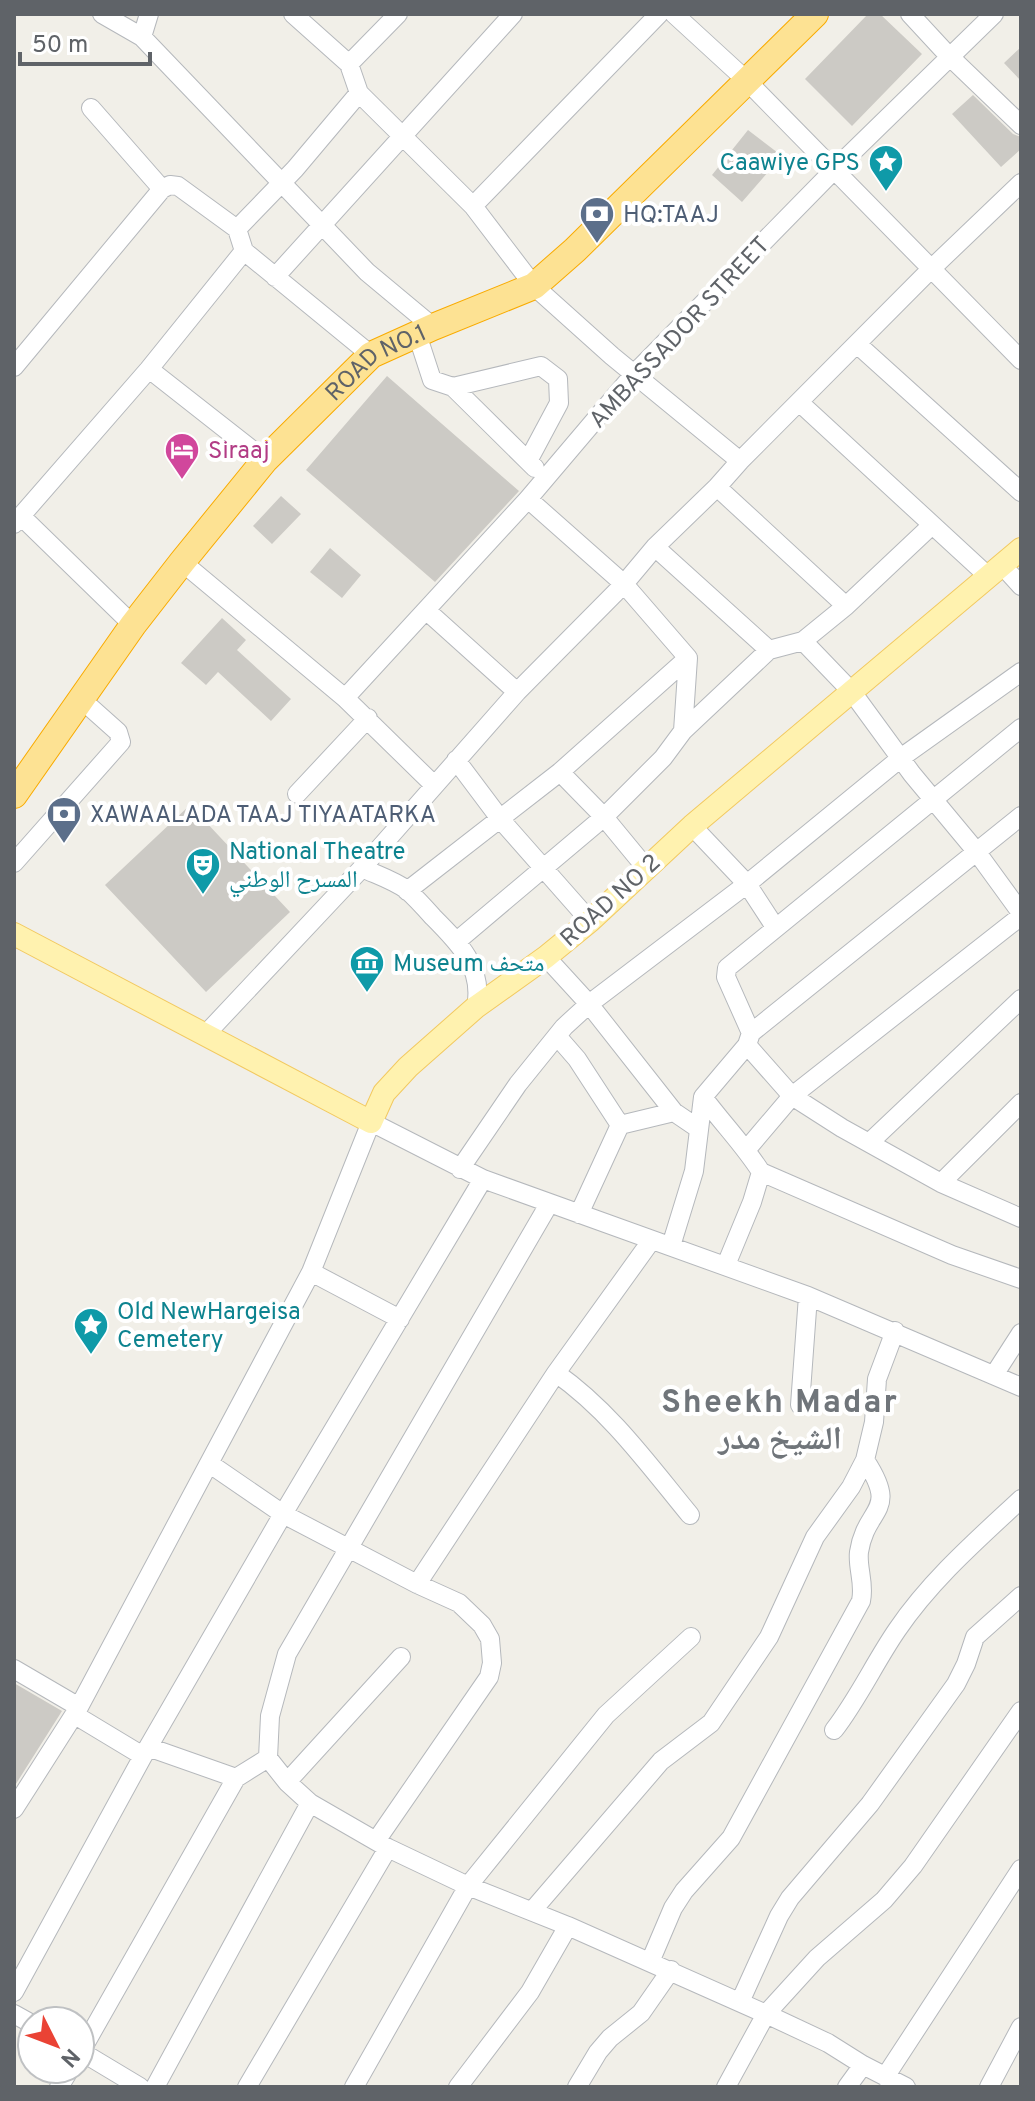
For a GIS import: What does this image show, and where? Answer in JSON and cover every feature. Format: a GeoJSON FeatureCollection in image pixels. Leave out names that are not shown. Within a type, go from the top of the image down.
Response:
{"type":"FeatureCollection","features":[{"type":"Feature","properties":{"kind":"highway","name":"ROAD NO.1"},"geometry":{"type":"LineString","coordinates":[[14,795],[133,625],[182,562],[265,460],[371,355],[534,286],[575,250],[815,14]]}},
{"type":"Feature","properties":{"kind":"main road","name":"ROAD NO 2"},"geometry":{"type":"LineString","coordinates":[[371,1122],[384,1093],[408,1067],[476,1007],[590,921],[692,826],[1021,549]]}},
{"type":"Feature","properties":{"kind":"main road"},"geometry":{"type":"LineString","coordinates":[[14,934],[371,1122]]}},
{"type":"Feature","properties":{"kind":"street"},"geometry":{"type":"LineString","coordinates":[[102,14],[142,37],[425,330],[432,380],[453,387],[546,478]]}},
{"type":"Feature","properties":{"kind":"street"},"geometry":{"type":"LineString","coordinates":[[142,37],[149,14]]}},
{"type":"Feature","properties":{"kind":"street"},"geometry":{"type":"LineString","coordinates":[[293,14],[349,64],[359,93],[473,206],[534,286],[740,461]]}},
{"type":"Feature","properties":{"kind":"street"},"geometry":{"type":"LineString","coordinates":[[349,64],[398,14]]}},
{"type":"Feature","properties":{"kind":"street"},"geometry":{"type":"LineString","coordinates":[[275,277],[513,14]]}},
{"type":"Feature","properties":{"kind":"street"},"geometry":{"type":"LineString","coordinates":[[473,206],[659,14]]}},
{"type":"Feature","properties":{"kind":"street"},"geometry":{"type":"LineString","coordinates":[[674,14],[746,80],[1021,360]]}},
{"type":"Feature","properties":{"kind":"street"},"geometry":{"type":"LineString","coordinates":[[910,14],[1021,125]]}},
{"type":"Feature","properties":{"kind":"street","name":"AMBASSADOR STREET"},"geometry":{"type":"LineString","coordinates":[[345,698],[528,499],[634,374],[834,170],[994,14]]}},
{"type":"Feature","properties":{"kind":"street"},"geometry":{"type":"LineString","coordinates":[[237,229],[295,169],[359,93]]}},
{"type":"Feature","properties":{"kind":"street"},"geometry":{"type":"LineString","coordinates":[[91,108],[162,189]]}},
{"type":"Feature","properties":{"kind":"street"},"geometry":{"type":"LineString","coordinates":[[205,1035],[362,868],[517,692],[624,584],[655,547],[930,270],[1021,183]]}},
{"type":"Feature","properties":{"kind":"street"},"geometry":{"type":"LineString","coordinates":[[14,367],[162,189],[170,185],[178,186],[237,229],[244,251],[371,355]]}},
{"type":"Feature","properties":{"kind":"street"},"geometry":{"type":"LineString","coordinates":[[133,625],[17,520],[149,369],[244,251]]}},
{"type":"Feature","properties":{"kind":"street"},"geometry":{"type":"LineString","coordinates":[[857,344],[1021,492]]}},
{"type":"Feature","properties":{"kind":"street"},"geometry":{"type":"LineString","coordinates":[[453,387],[541,366],[558,379],[559,403],[528,461]]}},
{"type":"Feature","properties":{"kind":"street"},"geometry":{"type":"LineString","coordinates":[[149,369],[265,460]]}},
{"type":"Feature","properties":{"kind":"street"},"geometry":{"type":"LineString","coordinates":[[799,402],[932,525],[1021,586]]}},
{"type":"Feature","properties":{"kind":"street"},"geometry":{"type":"LineString","coordinates":[[717,487],[846,606]]}},
{"type":"Feature","properties":{"kind":"street"},"geometry":{"type":"LineString","coordinates":[[528,499],[624,584],[688,658],[683,731]]}},
{"type":"Feature","properties":{"kind":"street"},"geometry":{"type":"LineString","coordinates":[[457,941],[604,817],[663,758],[683,731],[769,650],[803,641],[846,606],[932,525]]}},
{"type":"Feature","properties":{"kind":"street"},"geometry":{"type":"LineString","coordinates":[[655,547],[769,650]]}},
{"type":"Feature","properties":{"kind":"street"},"geometry":{"type":"LineString","coordinates":[[182,562],[368,718],[434,785]]}},
{"type":"Feature","properties":{"kind":"street"},"geometry":{"type":"LineString","coordinates":[[427,611],[517,692]]}},
{"type":"Feature","properties":{"kind":"street"},"geometry":{"type":"LineString","coordinates":[[747,1149],[792,1096],[1021,914],[852,692],[803,641]]}},
{"type":"Feature","properties":{"kind":"street"},"geometry":{"type":"LineString","coordinates":[[407,891],[560,772],[688,658]]}},
{"type":"Feature","properties":{"kind":"street"},"geometry":{"type":"LineString","coordinates":[[460,1169],[518,1084],[557,1036],[589,1004],[747,884],[902,757],[1021,672]]}},
{"type":"Feature","properties":{"kind":"street"},"geometry":{"type":"LineString","coordinates":[[14,863],[121,742],[118,732],[81,699]]}},
{"type":"Feature","properties":{"kind":"street"},"geometry":{"type":"LineString","coordinates":[[297,794],[368,718]]}},
{"type":"Feature","properties":{"kind":"street"},"geometry":{"type":"LineString","coordinates":[[1017,1211],[941,1183],[842,1128],[792,1096],[749,1039],[725,973],[775,927],[1021,728]]}},
{"type":"Feature","properties":{"kind":"street"},"geometry":{"type":"LineString","coordinates":[[456,760],[501,820],[590,921]]}},
{"type":"Feature","properties":{"kind":"street"},"geometry":{"type":"LineString","coordinates":[[560,772],[604,817],[646,868]]}},
{"type":"Feature","properties":{"kind":"street"},"geometry":{"type":"LineString","coordinates":[[671,1246],[694,1171],[703,1097],[749,1039],[1021,816]]}},
{"type":"Feature","properties":{"kind":"street"},"geometry":{"type":"LineString","coordinates":[[692,826],[747,884],[775,927]]}},
{"type":"Feature","properties":{"kind":"street"},"geometry":{"type":"LineString","coordinates":[[362,868],[407,891],[457,941],[469,958],[477,979],[479,993],[476,1007]]}},
{"type":"Feature","properties":{"kind":"street"},"geometry":{"type":"LineString","coordinates":[[546,957],[589,1004],[674,1112],[699,1129]]}},
{"type":"Feature","properties":{"kind":"street"},"geometry":{"type":"LineString","coordinates":[[870,1142],[1021,999]]}},
{"type":"Feature","properties":{"kind":"street"},"geometry":{"type":"LineString","coordinates":[[557,1036],[577,1059],[620,1125]]}},
{"type":"Feature","properties":{"kind":"street"},"geometry":{"type":"LineString","coordinates":[[703,1097],[727,1131],[747,1149],[761,1172],[952,1255],[1021,1279]]}},
{"type":"Feature","properties":{"kind":"street"},"geometry":{"type":"LineString","coordinates":[[941,1183],[1021,1103]]}},
{"type":"Feature","properties":{"kind":"street"},"geometry":{"type":"LineString","coordinates":[[620,1125],[674,1112]]}},
{"type":"Feature","properties":{"kind":"street"},"geometry":{"type":"LineString","coordinates":[[14,1809],[77,1711],[311,1272],[371,1122],[483,1179],[808,1296],[1021,1387]]}},
{"type":"Feature","properties":{"kind":"street"},"geometry":{"type":"LineString","coordinates":[[579,1214],[620,1125]]}},
{"type":"Feature","properties":{"kind":"street"},"geometry":{"type":"LineString","coordinates":[[726,1265],[761,1172]]}},
{"type":"Feature","properties":{"kind":"street"},"geometry":{"type":"LineString","coordinates":[[14,1992],[145,1752],[483,1179]]}},
{"type":"Feature","properties":{"kind":"street"},"geometry":{"type":"LineString","coordinates":[[549,1204],[287,1654],[270,1716],[268,1758],[287,1782],[310,1803],[382,1844],[468,1886],[671,1970],[766,2014],[828,2043],[906,2087]]}},
{"type":"Feature","properties":{"kind":"street"},"geometry":{"type":"LineString","coordinates":[[417,1584],[556,1373],[651,1241]]}},
{"type":"Feature","properties":{"kind":"street"},"geometry":{"type":"LineString","coordinates":[[311,1272],[400,1319]]}},
{"type":"Feature","properties":{"kind":"street"},"geometry":{"type":"LineString","coordinates":[[800,1405],[808,1296]]}},
{"type":"Feature","properties":{"kind":"street"},"geometry":{"type":"LineString","coordinates":[[532,1911],[644,1779],[672,1750],[700,1733],[723,1707],[769,1637],[815,1537],[851,1487],[865,1460],[874,1422],[877,1379],[895,1331]]}},
{"type":"Feature","properties":{"kind":"street"},"geometry":{"type":"LineString","coordinates":[[994,1375],[1021,1333]]}},
{"type":"Feature","properties":{"kind":"street"},"geometry":{"type":"LineString","coordinates":[[556,1373],[584,1393],[611,1419],[690,1515]]}},
{"type":"Feature","properties":{"kind":"street"},"geometry":{"type":"LineString","coordinates":[[650,1962],[673,1908],[731,1838],[861,1601],[863,1582],[859,1554],[881,1494],[877,1478],[865,1460]]}},
{"type":"Feature","properties":{"kind":"street"},"geometry":{"type":"LineString","coordinates":[[210,1464],[283,1514],[459,1603],[470,1612],[490,1639],[492,1663],[489,1677],[382,1844],[247,2087]]}},
{"type":"Feature","properties":{"kind":"street"},"geometry":{"type":"LineString","coordinates":[[834,1730],[897,1630],[925,1593],[951,1564],[1021,1499]]}},
{"type":"Feature","properties":{"kind":"street"},"geometry":{"type":"LineString","coordinates":[[740,2002],[790,1898],[870,1804],[956,1684],[975,1637],[1021,1596]]}},
{"type":"Feature","properties":{"kind":"street"},"geometry":{"type":"LineString","coordinates":[[354,2087],[468,1886],[606,1715],[691,1637]]}},
{"type":"Feature","properties":{"kind":"street"},"geometry":{"type":"LineString","coordinates":[[287,1782],[401,1657]]}},
{"type":"Feature","properties":{"kind":"street"},"geometry":{"type":"LineString","coordinates":[[14,1669],[145,1752],[236,1778]]}},
{"type":"Feature","properties":{"kind":"street"},"geometry":{"type":"LineString","coordinates":[[726,2087],[766,2014],[817,1958],[884,1900],[1021,1711]]}},
{"type":"Feature","properties":{"kind":"street"},"geometry":{"type":"LineString","coordinates":[[96,2023],[236,1778],[268,1758]]}},
{"type":"Feature","properties":{"kind":"street"},"geometry":{"type":"LineString","coordinates":[[155,2087],[310,1803]]}},
{"type":"Feature","properties":{"kind":"street"},"geometry":{"type":"LineString","coordinates":[[885,2077],[1021,1869]]}},
{"type":"Feature","properties":{"kind":"street"},"geometry":{"type":"LineString","coordinates":[[458,2087],[530,1992],[568,1926]]}},
{"type":"Feature","properties":{"kind":"street"},"geometry":{"type":"LineString","coordinates":[[577,2087],[598,2052],[641,2013],[671,1970]]}},
{"type":"Feature","properties":{"kind":"street"},"geometry":{"type":"LineString","coordinates":[[989,2087],[1021,2027]]}},
{"type":"Feature","properties":{"kind":"street"},"geometry":{"type":"LineString","coordinates":[[96,2061],[140,2087]]}},
{"type":"Feature","properties":{"kind":"street"},"geometry":{"type":"LineString","coordinates":[[847,2087],[863,2065]]}},
{"type":"Feature","properties":{"kind":"building"},"geometry":{"type":"Polygon","coordinates":[[[868,14],[880,14],[922,54],[852,126],[805,79],[868,14]]]}},
{"type":"Feature","properties":{"kind":"building"},"geometry":{"type":"Polygon","coordinates":[[[1021,47],[1021,81],[1004,63],[1021,47]]]}},
{"type":"Feature","properties":{"kind":"building"},"geometry":{"type":"Polygon","coordinates":[[[973,95],[1013,134],[1021,137],[1021,149],[1001,167],[952,114],[973,95]]]}},
{"type":"Feature","properties":{"kind":"building"},"geometry":{"type":"Polygon","coordinates":[[[748,130],[782,156],[742,202],[712,175],[748,130]]]}},
{"type":"Feature","properties":{"kind":"building"},"geometry":{"type":"Polygon","coordinates":[[[387,376],[519,491],[435,582],[306,470],[387,376]]]}},
{"type":"Feature","properties":{"kind":"building"},"geometry":{"type":"Polygon","coordinates":[[[281,496],[301,514],[272,544],[253,526],[281,496]]]}},
{"type":"Feature","properties":{"kind":"building"},"geometry":{"type":"Polygon","coordinates":[[[330,548],[361,575],[342,598],[310,572],[330,548]]]}},
{"type":"Feature","properties":{"kind":"building"},"geometry":{"type":"Polygon","coordinates":[[[222,618],[246,640],[237,650],[291,699],[271,721],[218,672],[206,685],[181,663],[222,618]]]}},
{"type":"Feature","properties":{"kind":"building"},"geometry":{"type":"Polygon","coordinates":[[[190,805],[290,912],[206,992],[105,885],[190,805]]]}},
{"type":"Feature","properties":{"kind":"building"},"geometry":{"type":"Polygon","coordinates":[[[14,1683],[62,1711],[14,1787],[14,1683]]]}},
{"type":"Feature","properties":{"kind":"place","name":"Caawiye GPS"},"geometry":{"type":"Point","coordinates":[886,193]}},
{"type":"Feature","properties":{"kind":"place","name":"HQ:TAAJ"},"geometry":{"type":"Point","coordinates":[597,245]}},
{"type":"Feature","properties":{"kind":"place","name":"Siraaj"},"geometry":{"type":"Point","coordinates":[182,481]}},
{"type":"Feature","properties":{"kind":"place","name":"XAWAALADA TAAJ TIYAATARKA"},"geometry":{"type":"Point","coordinates":[64,845]}},
{"type":"Feature","properties":{"kind":"place","name":"National Theatre المسرح الوطني"},"geometry":{"type":"Point","coordinates":[203,896]}},
{"type":"Feature","properties":{"kind":"place","name":"Museum متحف"},"geometry":{"type":"Point","coordinates":[367,994]}},
{"type":"Feature","properties":{"kind":"place","name":"Old NewHargeisa Cemetery"},"geometry":{"type":"Point","coordinates":[91,1356]}},
{"type":"Feature","properties":{"kind":"district","name":"Sheekh Madar الشيخ مدر"},"geometry":{"type":"Point","coordinates":[780,1420]}}]}
